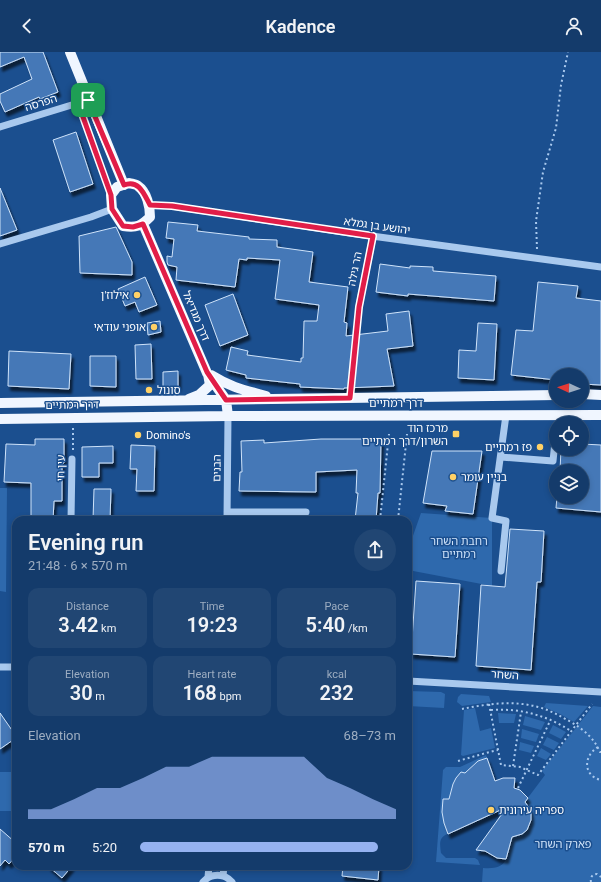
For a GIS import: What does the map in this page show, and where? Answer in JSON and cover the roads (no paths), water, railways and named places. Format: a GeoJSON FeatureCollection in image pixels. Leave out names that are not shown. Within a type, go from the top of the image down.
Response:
{"type":"FeatureCollection","features":[{"type":"Feature","properties":{"kind":"main road"},"geometry":{"type":"LineString","coordinates":[[70,52],[88,100],[124,185]]}},
{"type":"Feature","properties":{"kind":"main road"},"geometry":{"type":"LineString","coordinates":[[129,183],[138,185],[150,205],[150,217],[143,224],[133,227],[123,226],[112,209],[111,195],[117,187],[124,185],[129,183]]}},
{"type":"Feature","properties":{"kind":"main road","name":"דרך מגדיאל"},"geometry":{"type":"LineString","coordinates":[[143,224],[207,372],[226,400],[228,416]]}},
{"type":"Feature","properties":{"kind":"main road"},"geometry":{"type":"LineString","coordinates":[[207,372],[225,384],[240,390],[280,399]]}},
{"type":"Feature","properties":{"kind":"main road"},"geometry":{"type":"LineString","coordinates":[[183,401],[199,395],[210,385],[207,372]]}},
{"type":"Feature","properties":{"kind":"main road"},"geometry":{"type":"LineString","coordinates":[[589,394],[601,395]]}},
{"type":"Feature","properties":{"kind":"main road","name":"דרך רמתיים"},"geometry":{"type":"LineString","coordinates":[[0,403],[549,395]]}},
{"type":"Feature","properties":{"kind":"main road","name":"דרך רמתיים"},"geometry":{"type":"LineString","coordinates":[[0,418],[506,415],[549,418]]}},
{"type":"Feature","properties":{"kind":"main road","name":"דרך רמתיים"},"geometry":{"type":"LineString","coordinates":[[589,416],[601,415]]}},
{"type":"Feature","properties":{"kind":"street","name":"הפרסה"},"geometry":{"type":"LineString","coordinates":[[0,128],[88,100]]}},
{"type":"Feature","properties":{"kind":"street","name":"יהושע בן גמלא"},"geometry":{"type":"LineString","coordinates":[[150,205],[172,206],[373,236],[601,266]]}},
{"type":"Feature","properties":{"kind":"street"},"geometry":{"type":"LineString","coordinates":[[0,244],[91,217],[112,209]]}},
{"type":"Feature","properties":{"kind":"street","name":"הר גילה"},"geometry":{"type":"LineString","coordinates":[[359,307],[373,236]]}},
{"type":"Feature","properties":{"kind":"street"},"geometry":{"type":"LineString","coordinates":[[501,571],[506,521],[492,518],[506,415]]}},
{"type":"Feature","properties":{"kind":"street","name":"הבנים"},"geometry":{"type":"LineString","coordinates":[[227,516],[228,416]]}},
{"type":"Feature","properties":{"kind":"street"},"geometry":{"type":"LineString","coordinates":[[501,457],[553,460],[553,456]]}},
{"type":"Feature","properties":{"kind":"street","name":"עין חי"},"geometry":{"type":"LineString","coordinates":[[71,516],[72,459]]}},
{"type":"Feature","properties":{"kind":"street"},"geometry":{"type":"LineString","coordinates":[[227,512],[306,512]]}},
{"type":"Feature","properties":{"kind":"street"},"geometry":{"type":"LineString","coordinates":[[0,666],[12,667]]}},
{"type":"Feature","properties":{"kind":"street","name":"השחר"},"geometry":{"type":"LineString","coordinates":[[412,681],[601,692]]}},
{"type":"Feature","properties":{"kind":"street"},"geometry":{"type":"LineString","coordinates":[[206,880],[208,870]]}},
{"type":"Feature","properties":{"kind":"street"},"geometry":{"type":"LineString","coordinates":[[223,876],[224,870]]}},
{"type":"Feature","properties":{"kind":"street"},"geometry":{"type":"LineString","coordinates":[[206,880],[218,875],[223,876],[232,882]]}},
{"type":"Feature","properties":{"kind":"place","name":"אילוז'ן"},"geometry":{"type":"Point","coordinates":[137,295]}},
{"type":"Feature","properties":{"kind":"place","name":"אופני עודאי"},"geometry":{"type":"Point","coordinates":[154,327]}},
{"type":"Feature","properties":{"kind":"place","name":"סונול"},"geometry":{"type":"Point","coordinates":[149,390]}},
{"type":"Feature","properties":{"kind":"place","name":"מרכז הוד השרון/דרך רמתיים"},"geometry":{"type":"Point","coordinates":[456,434]}},
{"type":"Feature","properties":{"kind":"place","name":"Domino's"},"geometry":{"type":"Point","coordinates":[138,435]}},
{"type":"Feature","properties":{"kind":"place","name":"פז רמתיים"},"geometry":{"type":"Point","coordinates":[540,447]}},
{"type":"Feature","properties":{"kind":"place","name":"בניין עומר"},"geometry":{"type":"Point","coordinates":[453,477]}},
{"type":"Feature","properties":{"kind":"place","name":"ספריה עירונית"},"geometry":{"type":"Point","coordinates":[491,810]}},
{"type":"Feature","properties":{"kind":"park label","name":"רחבת השחר רמתיים"},"geometry":{"type":"Point","coordinates":[459,547]}},
{"type":"Feature","properties":{"kind":"park label","name":"פארק השחר"},"geometry":{"type":"Point","coordinates":[563,844]}}]}
